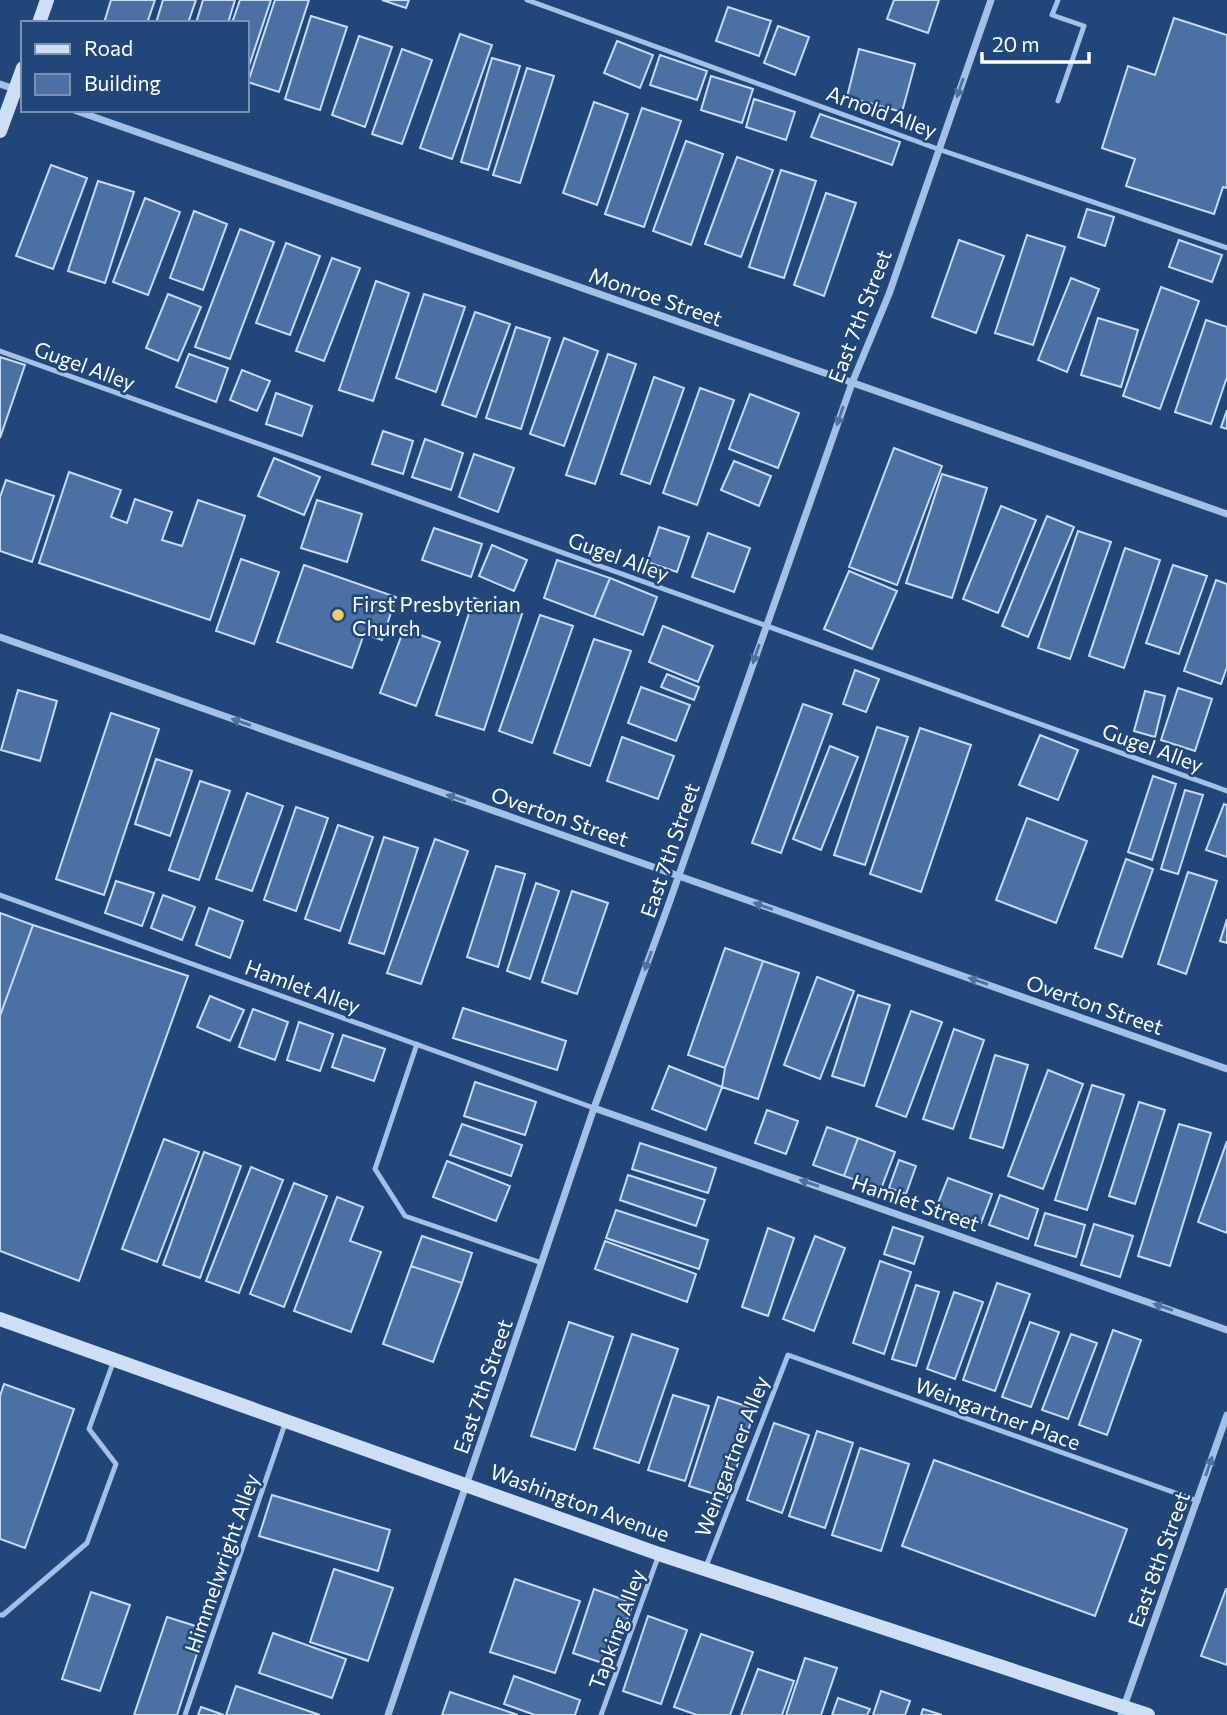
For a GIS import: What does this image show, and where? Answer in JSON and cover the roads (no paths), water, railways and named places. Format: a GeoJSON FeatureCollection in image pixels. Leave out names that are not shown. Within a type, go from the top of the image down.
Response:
{"type":"FeatureCollection","features":[{"type":"Feature","properties":{"kind":"street"},"geometry":{"type":"LineString","coordinates":[[39,21],[47,0]]}},
{"type":"Feature","properties":{"kind":"street","name":"East 7th Street"},"geometry":{"type":"LineString","coordinates":[[388,1715],[594,1108],[852,383],[889,294],[990,0]]}},
{"type":"Feature","properties":{"kind":"street"},"geometry":{"type":"LineString","coordinates":[[0,84],[19,91],[0,131]]}},
{"type":"Feature","properties":{"kind":"street","name":"Monroe Street"},"geometry":{"type":"LineString","coordinates":[[80,112],[1227,514]]}},
{"type":"Feature","properties":{"kind":"street","name":"Overton Street"},"geometry":{"type":"LineString","coordinates":[[0,637],[1227,1069]]}},
{"type":"Feature","properties":{"kind":"street","name":"Hamlet Street"},"geometry":{"type":"LineString","coordinates":[[594,1108],[1227,1330]]}},
{"type":"Feature","properties":{"kind":"street","name":"Washington Avenue"},"geometry":{"type":"LineString","coordinates":[[0,1319],[705,1569],[1122,1710],[1148,1715]]}},
{"type":"Feature","properties":{"kind":"street","name":"East 8th Street"},"geometry":{"type":"LineString","coordinates":[[1122,1710],[1227,1415]]}},
{"type":"Feature","properties":{"kind":"lane","name":"Arnold Alley"},"geometry":{"type":"LineString","coordinates":[[527,0],[938,149],[1227,248]]}},
{"type":"Feature","properties":{"kind":"lane"},"geometry":{"type":"LineString","coordinates":[[1058,0],[1052,15],[1084,26],[1058,101]]}},
{"type":"Feature","properties":{"kind":"lane","name":"Gugel Alley"},"geometry":{"type":"LineString","coordinates":[[0,351],[1227,791]]}},
{"type":"Feature","properties":{"kind":"lane","name":"Hamlet Alley"},"geometry":{"type":"LineString","coordinates":[[0,895],[594,1108]]}},
{"type":"Feature","properties":{"kind":"lane"},"geometry":{"type":"LineString","coordinates":[[418,1044],[375,1169],[405,1216],[542,1263]]}},
{"type":"Feature","properties":{"kind":"lane","name":"Weingartner Place"},"geometry":{"type":"LineString","coordinates":[[788,1355],[1198,1501]]}},
{"type":"Feature","properties":{"kind":"lane","name":"Weingartner Alley"},"geometry":{"type":"LineString","coordinates":[[705,1569],[788,1355]]}},
{"type":"Feature","properties":{"kind":"lane"},"geometry":{"type":"LineString","coordinates":[[0,1615],[87,1542],[116,1464],[89,1429],[115,1360]]}},
{"type":"Feature","properties":{"kind":"lane","name":"Himmelwright Alley"},"geometry":{"type":"LineString","coordinates":[[185,1715],[286,1421]]}},
{"type":"Feature","properties":{"kind":"lane","name":"Tapking Alley"},"geometry":{"type":"LineString","coordinates":[[601,1715],[659,1553]]}},
{"type":"Feature","properties":{"kind":"place","name":"First Presbyterian Church"},"geometry":{"type":"Point","coordinates":[338,615]}}]}
